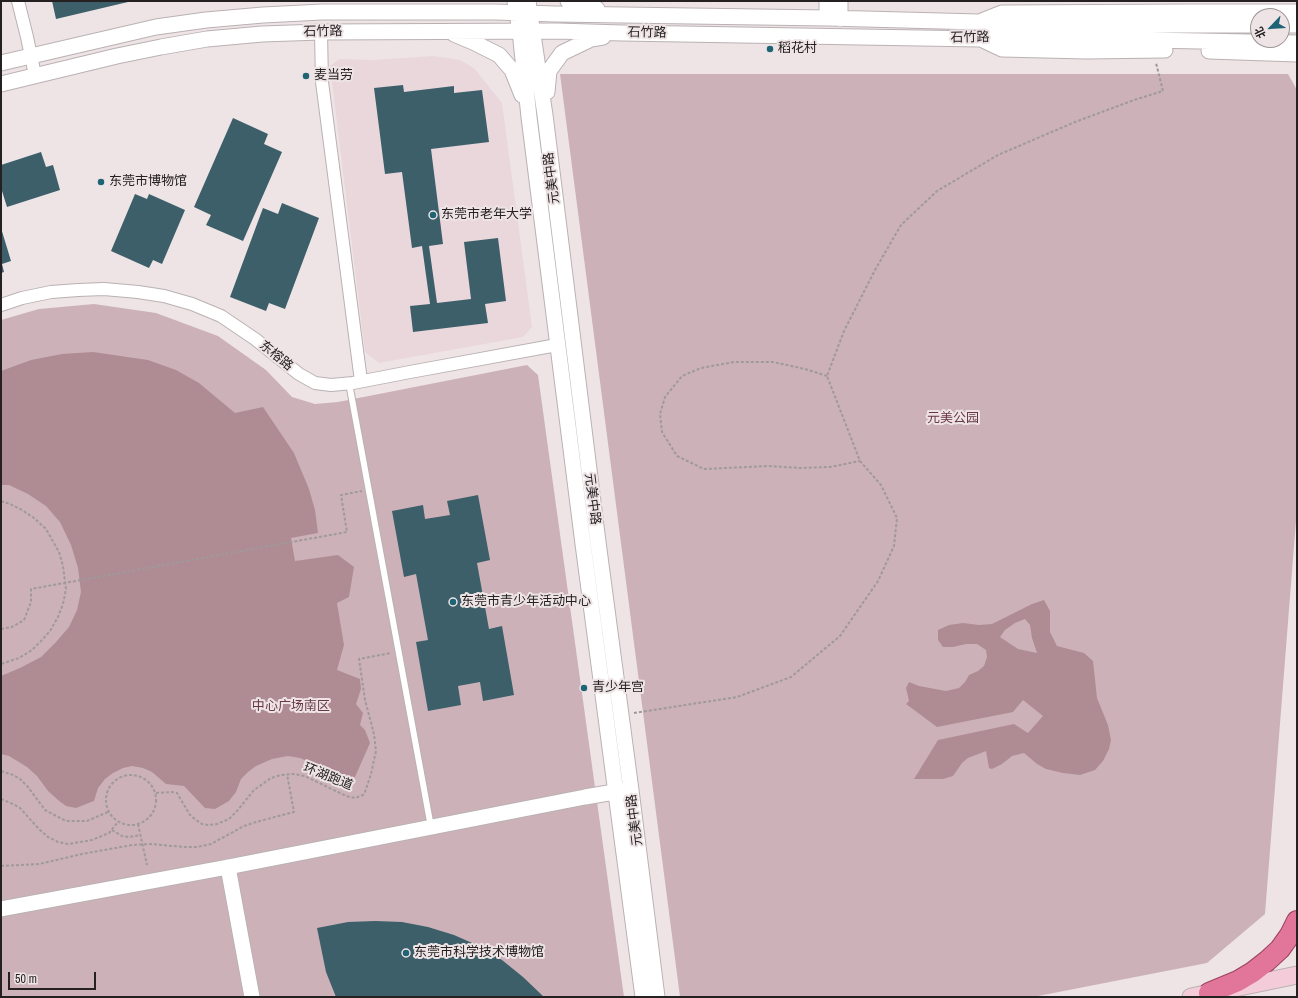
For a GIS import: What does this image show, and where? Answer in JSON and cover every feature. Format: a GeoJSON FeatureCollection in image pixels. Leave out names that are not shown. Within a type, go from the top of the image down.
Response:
{"type":"FeatureCollection","features":[{"type":"Feature","properties":{"kind":"highway"},"geometry":{"type":"LineString","coordinates":[[1200,995],[1238,981],[1253,972],[1267,961],[1283,944],[1290,935],[1297,921]]}},
{"type":"Feature","properties":{"kind":"main road"},"geometry":{"type":"LineString","coordinates":[[1200,995],[1297,975]]}},
{"type":"Feature","properties":{"kind":"street"},"geometry":{"type":"LineString","coordinates":[[18,1],[35,75]]}},
{"type":"Feature","properties":{"kind":"street"},"geometry":{"type":"LineString","coordinates":[[442,12],[471,1]]}},
{"type":"Feature","properties":{"kind":"street"},"geometry":{"type":"LineString","coordinates":[[568,1],[619,15]]}},
{"type":"Feature","properties":{"kind":"street"},"geometry":{"type":"LineString","coordinates":[[827,1],[833,18]]}},
{"type":"Feature","properties":{"kind":"street"},"geometry":{"type":"LineString","coordinates":[[833,18],[840,1]]}},
{"type":"Feature","properties":{"kind":"street"},"geometry":{"type":"LineString","coordinates":[[1141,12],[1151,1]]}},
{"type":"Feature","properties":{"kind":"street"},"geometry":{"type":"LineString","coordinates":[[979,22],[1002,13],[1141,12],[1182,6],[1297,12]]}},
{"type":"Feature","properties":{"kind":"street","name":"石竹路"},"geometry":{"type":"LineString","coordinates":[[1,63],[156,27],[263,15],[322,12],[442,12],[522,7],[619,15],[833,18],[979,22],[1001,25],[1250,25]]}},
{"type":"Feature","properties":{"kind":"street","name":"元美中路"},"geometry":{"type":"LineString","coordinates":[[522,7],[545,115],[621,715],[624,791],[643,997]]}},
{"type":"Feature","properties":{"kind":"street"},"geometry":{"type":"LineString","coordinates":[[445,31],[473,42],[499,55],[512,70],[529,117]]}},
{"type":"Feature","properties":{"kind":"street","name":"石竹路"},"geometry":{"type":"LineString","coordinates":[[1,84],[117,56],[207,39],[262,34],[321,32],[526,31],[980,39],[1004,37],[1297,42]]}},
{"type":"Feature","properties":{"kind":"street","name":"元美中路"},"geometry":{"type":"LineString","coordinates":[[526,31],[529,117],[583,544],[657,997]]}},
{"type":"Feature","properties":{"kind":"street"},"geometry":{"type":"LineString","coordinates":[[321,32],[322,82],[355,382]]}},
{"type":"Feature","properties":{"kind":"street"},"geometry":{"type":"LineString","coordinates":[[545,115],[549,71],[562,53],[591,39],[622,33]]}},
{"type":"Feature","properties":{"kind":"street"},"geometry":{"type":"LineString","coordinates":[[980,39],[1002,49],[1086,51],[1153,50],[1297,54]]}},
{"type":"Feature","properties":{"kind":"street","name":"东榕路"},"geometry":{"type":"LineString","coordinates":[[1,305],[22,298],[51,292],[78,290],[104,289],[164,296],[192,304],[221,316],[255,339],[299,374],[315,383],[332,384],[355,382],[557,345]]}},
{"type":"Feature","properties":{"kind":"street"},"geometry":{"type":"LineString","coordinates":[[1,909],[228,867],[585,797],[624,791]]}},
{"type":"Feature","properties":{"kind":"street"},"geometry":{"type":"LineString","coordinates":[[228,867],[252,997]]}},
{"type":"Feature","properties":{"kind":"lane"},"geometry":{"type":"LineString","coordinates":[[355,382],[369,490],[431,827]]}},
{"type":"Feature","properties":{"kind":"path"},"geometry":{"type":"LineString","coordinates":[[621,715],[737,697],[791,677],[840,636],[878,581],[894,546],[897,518],[881,485],[860,461],[827,376],[844,331],[875,270],[902,225],[937,191],[998,155],[1075,122],[1163,91],[1153,50]]}},
{"type":"Feature","properties":{"kind":"path"},"geometry":{"type":"LineString","coordinates":[[827,376],[805,369],[773,362],[734,362],[701,368],[682,376],[665,397],[660,414],[662,432],[677,456],[704,469],[769,466],[800,468],[830,467],[860,461]]}},
{"type":"Feature","properties":{"kind":"path"},"geometry":{"type":"LineString","coordinates":[[1,629],[12,627],[24,620],[31,602],[31,589],[347,532],[341,495],[369,490]]}},
{"type":"Feature","properties":{"kind":"path"},"geometry":{"type":"LineString","coordinates":[[1,501],[22,510],[46,529],[59,552],[66,583],[66,594],[63,604],[50,631],[32,650],[19,658],[1,664]]}},
{"type":"Feature","properties":{"kind":"path","name":"环湖跑道"},"geometry":{"type":"LineString","coordinates":[[156,793],[177,793],[190,815],[202,824],[217,824],[228,819],[250,797],[254,790],[271,778],[281,774],[305,776],[346,796],[358,798],[365,792],[376,751],[374,734],[367,711],[359,659],[399,651]]}},
{"type":"Feature","properties":{"kind":"path"},"geometry":{"type":"LineString","coordinates":[[1,771],[20,779],[46,810],[66,821],[87,821],[109,811]]}},
{"type":"Feature","properties":{"kind":"path"},"geometry":{"type":"LineString","coordinates":[[133,774],[141,776],[148,780],[153,786],[157,801],[155,808],[146,821],[128,825],[118,822],[109,811],[106,804],[106,796],[112,782],[118,777],[133,774]]}},
{"type":"Feature","properties":{"kind":"path"},"geometry":{"type":"LineString","coordinates":[[1,866],[39,864],[112,848],[143,845],[197,847],[211,844],[244,826],[294,812],[287,774]]}},
{"type":"Feature","properties":{"kind":"path"},"geometry":{"type":"LineString","coordinates":[[1,799],[20,808],[48,837],[58,842],[68,844],[78,843],[104,835],[112,830],[118,822]]}},
{"type":"Feature","properties":{"kind":"path"},"geometry":{"type":"LineString","coordinates":[[138,824],[147,865]]}},
{"type":"Feature","properties":{"kind":"path"},"geometry":{"type":"LineString","coordinates":[[112,830],[122,836],[129,837],[141,835]]}},
{"type":"Feature","properties":{"kind":"shaded area","name":"东莞市老年大学"},"geometry":{"type":"Polygon","coordinates":[[[433,56],[460,60],[474,68],[502,103],[532,327],[523,337],[379,363],[365,352],[330,66],[339,59],[371,60],[433,56]]]}},
{"type":"Feature","properties":{"kind":"shaded area"},"geometry":{"type":"Polygon","coordinates":[[[93,352],[148,360],[176,370],[199,383],[235,413],[263,407],[294,453],[309,489],[315,510],[318,533],[291,538],[295,561],[338,555],[354,567],[349,597],[337,603],[344,645],[337,670],[360,679],[361,689],[356,704],[363,713],[360,725],[365,730],[370,743],[355,777],[348,779],[300,758],[288,756],[272,759],[256,766],[248,772],[241,779],[236,792],[229,801],[215,809],[205,808],[184,786],[166,784],[152,772],[143,768],[132,766],[123,768],[105,779],[98,788],[94,801],[76,808],[66,806],[58,800],[27,767],[9,756],[1,754],[1,676],[41,657],[56,642],[69,627],[77,610],[81,592],[78,568],[71,545],[60,522],[46,506],[28,494],[9,485],[1,485],[1,371],[31,360],[62,354],[93,352]]]}},
{"type":"Feature","properties":{"kind":"shaded area"},"geometry":{"type":"Polygon","coordinates":[[[1044,600],[1050,611],[1050,632],[1057,646],[1084,653],[1093,661],[1097,698],[1108,725],[1111,740],[1109,749],[1103,761],[1095,770],[1080,775],[1046,769],[1037,764],[1024,753],[1012,756],[1002,764],[992,769],[989,768],[986,751],[968,758],[962,763],[953,776],[943,779],[914,779],[938,740],[1014,724],[1028,733],[1043,716],[1023,700],[1013,712],[937,727],[906,704],[909,701],[906,688],[909,682],[919,686],[946,691],[959,688],[969,675],[978,671],[984,666],[987,657],[986,650],[977,644],[943,647],[938,640],[938,630],[949,625],[963,623],[979,625],[992,624],[1032,604],[1044,600]],[[1025,619],[1015,623],[1005,630],[1000,637],[1018,649],[1037,653],[1032,638],[1030,625],[1025,619]]]}},
{"type":"Feature","properties":{"kind":"green space","name":"元美公园"},"geometry":{"type":"Polygon","coordinates":[[[560,74],[1288,74],[1297,90],[1297,508],[1265,914],[1207,963],[1033,997],[680,997],[560,74]]]}},
{"type":"Feature","properties":{"kind":"green space","name":"中心广场南区"},"geometry":{"type":"Polygon","coordinates":[[[94,304],[156,313],[218,336],[266,370],[292,397],[315,404],[338,402],[527,365],[538,375],[624,997],[1,997],[1,320],[39,309],[94,304]]]}},
{"type":"Feature","properties":{"kind":"building"},"geometry":{"type":"Polygon","coordinates":[[[52,1],[128,1],[128,2],[56,19],[52,1]]]}},
{"type":"Feature","properties":{"kind":"building"},"geometry":{"type":"Polygon","coordinates":[[[403,85],[404,92],[454,86],[454,93],[482,90],[489,142],[431,149],[443,244],[429,246],[437,303],[471,299],[464,242],[498,238],[506,301],[485,304],[488,323],[413,332],[410,306],[430,304],[422,246],[412,248],[402,172],[385,174],[374,88],[403,85]]]}},
{"type":"Feature","properties":{"kind":"building"},"geometry":{"type":"Polygon","coordinates":[[[233,118],[268,134],[264,144],[282,152],[243,241],[206,225],[211,215],[194,207],[233,118]]]}},
{"type":"Feature","properties":{"kind":"building"},"geometry":{"type":"Polygon","coordinates":[[[41,152],[46,167],[53,165],[60,190],[7,207],[2,191],[1,192],[1,165],[41,152]]]}},
{"type":"Feature","properties":{"kind":"building"},"geometry":{"type":"Polygon","coordinates":[[[135,194],[147,199],[149,194],[185,210],[162,264],[153,260],[149,268],[111,251],[135,194]]]}},
{"type":"Feature","properties":{"kind":"building"},"geometry":{"type":"Polygon","coordinates":[[[282,203],[319,218],[285,309],[269,303],[266,311],[230,297],[263,208],[278,214],[282,203]]]}},
{"type":"Feature","properties":{"kind":"building"},"geometry":{"type":"Polygon","coordinates":[[[1,228],[11,261],[2,264],[4,272],[1,273],[1,228]]]}},
{"type":"Feature","properties":{"kind":"building","name":"东莞市青少年活动中心"},"geometry":{"type":"Polygon","coordinates":[[[478,495],[490,560],[477,563],[489,629],[502,626],[514,695],[483,701],[480,682],[458,686],[461,705],[428,711],[416,642],[428,640],[416,574],[404,577],[392,511],[423,505],[425,519],[450,515],[447,501],[478,495]]]}},
{"type":"Feature","properties":{"kind":"building","name":"东莞市科学技术博物馆"},"geometry":{"type":"Polygon","coordinates":[[[348,922],[402,922],[428,927],[454,935],[479,946],[502,960],[544,997],[336,997],[326,972],[317,928],[348,922]]]}},
{"type":"Feature","properties":{"kind":"place","name":"稻花村"},"geometry":{"type":"Point","coordinates":[770,49]}},
{"type":"Feature","properties":{"kind":"place","name":"麦当劳"},"geometry":{"type":"Point","coordinates":[306,76]}},
{"type":"Feature","properties":{"kind":"place","name":"东莞市博物馆"},"geometry":{"type":"Point","coordinates":[101,182]}},
{"type":"Feature","properties":{"kind":"place","name":"东莞市老年大学"},"geometry":{"type":"Point","coordinates":[433,215]}},
{"type":"Feature","properties":{"kind":"place","name":"东莞市青少年活动中心"},"geometry":{"type":"Point","coordinates":[453,602]}},
{"type":"Feature","properties":{"kind":"place","name":"青少年宫"},"geometry":{"type":"Point","coordinates":[584,688]}},
{"type":"Feature","properties":{"kind":"place","name":"东莞市科学技术博物馆"},"geometry":{"type":"Point","coordinates":[406,953]}}]}
